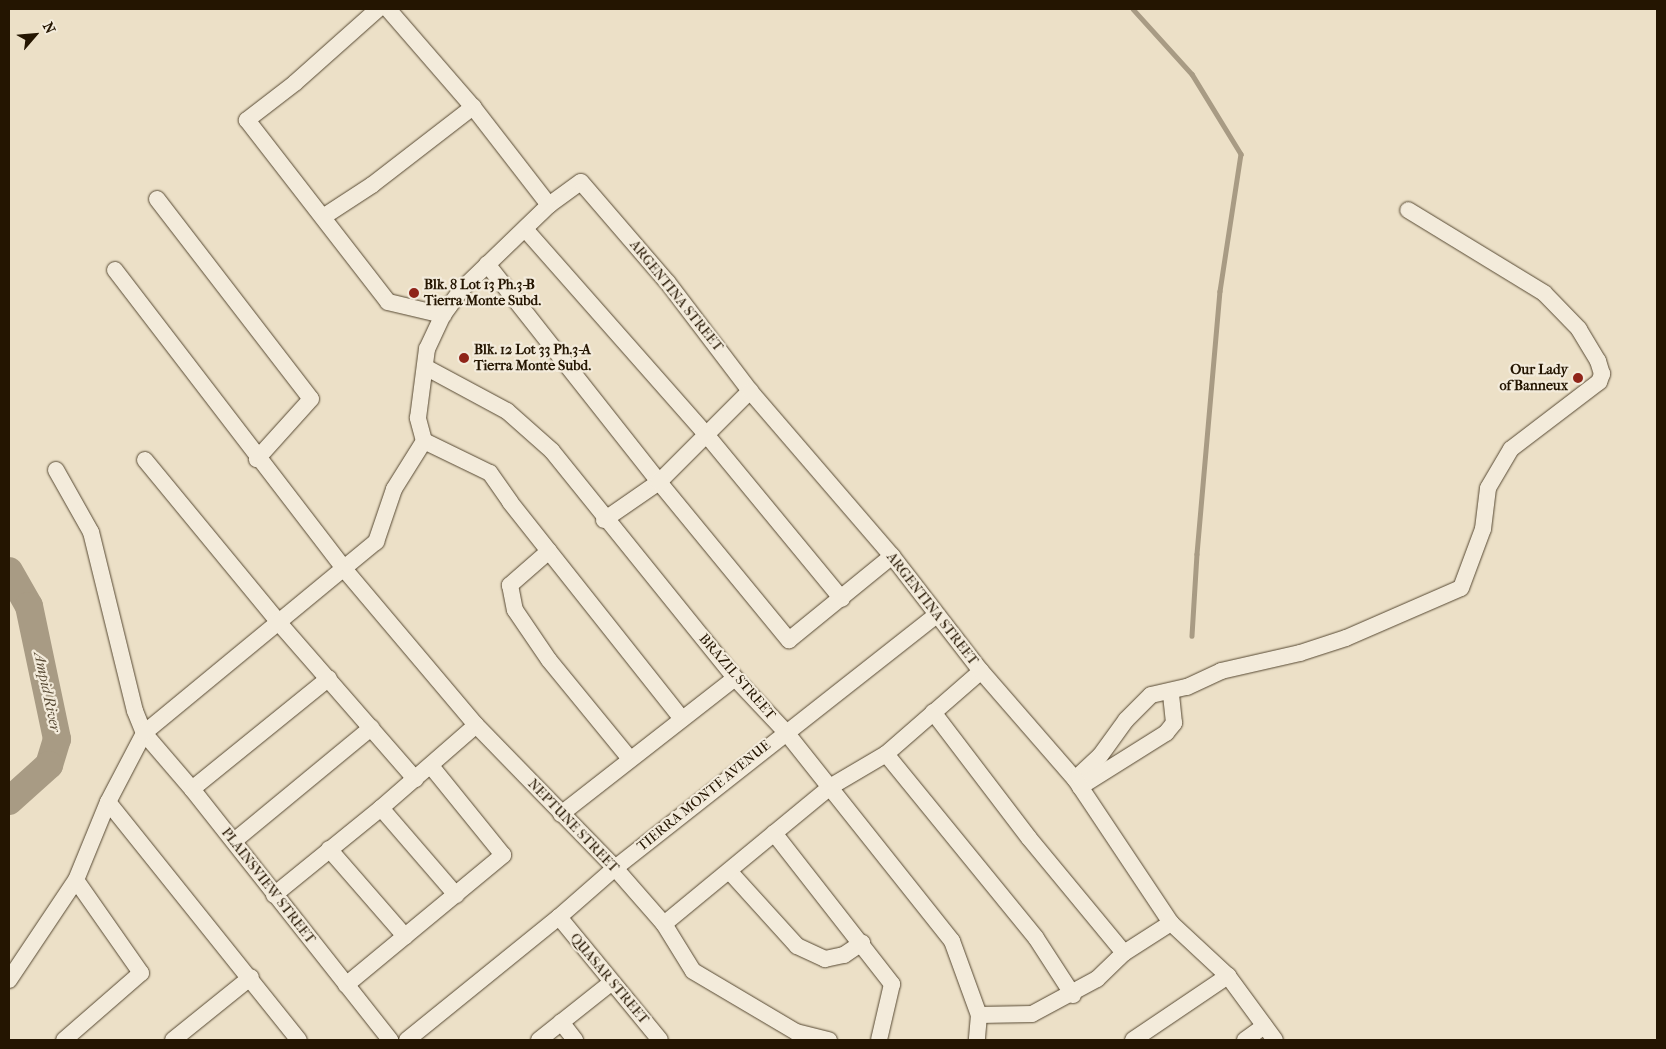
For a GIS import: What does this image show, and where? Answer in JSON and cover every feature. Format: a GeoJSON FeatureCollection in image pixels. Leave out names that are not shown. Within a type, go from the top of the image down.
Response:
{"type":"FeatureCollection","features":[{"type":"Feature","properties":{"kind":"street"},"geometry":{"type":"LineString","coordinates":[[378,9],[296,83],[247,120],[388,302],[443,315]]}},
{"type":"Feature","properties":{"kind":"street"},"geometry":{"type":"LineString","coordinates":[[9,980],[76,880],[108,802],[144,733],[280,624],[376,542],[394,490],[424,441],[418,418],[427,368],[427,349],[443,315],[461,290],[549,205],[473,107],[388,9]]}},
{"type":"Feature","properties":{"kind":"street"},"geometry":{"type":"LineString","coordinates":[[323,217],[372,185],[473,107]]}},
{"type":"Feature","properties":{"kind":"street","name":"ARGENTINA STREET"},"geometry":{"type":"LineString","coordinates":[[549,205],[581,182],[668,283],[750,391],[892,556],[981,671],[1078,783],[1171,923],[1228,976],[1276,1040]]}},
{"type":"Feature","properties":{"kind":"street"},"geometry":{"type":"LineString","coordinates":[[157,199],[311,399],[257,459]]}},
{"type":"Feature","properties":{"kind":"street"},"geometry":{"type":"LineString","coordinates":[[1078,783],[1126,720],[1151,695],[1171,692],[1221,671],[1300,653],[1346,638],[1461,588],[1483,529],[1488,488],[1511,449],[1599,382],[1602,374],[1598,361],[1579,329],[1544,293],[1408,210]]}},
{"type":"Feature","properties":{"kind":"street"},"geometry":{"type":"LineString","coordinates":[[525,228],[705,433],[842,598]]}},
{"type":"Feature","properties":{"kind":"street"},"geometry":{"type":"LineString","coordinates":[[487,264],[659,482],[789,640],[892,556]]}},
{"type":"Feature","properties":{"kind":"street","name":"NEPTUNE STREET"},"geometry":{"type":"LineString","coordinates":[[115,270],[257,459],[345,570],[476,725],[614,868],[664,924],[693,971],[796,1032],[829,1040]]}},
{"type":"Feature","properties":{"kind":"street","name":"BRAZIL STREET"},"geometry":{"type":"LineString","coordinates":[[427,368],[507,411],[552,451],[604,520],[735,678],[785,731],[952,941],[979,1015],[977,1040]]}},
{"type":"Feature","properties":{"kind":"street"},"geometry":{"type":"LineString","coordinates":[[604,520],[659,482],[705,433],[750,391]]}},
{"type":"Feature","properties":{"kind":"street"},"geometry":{"type":"LineString","coordinates":[[424,441],[490,473],[682,719]]}},
{"type":"Feature","properties":{"kind":"street"},"geometry":{"type":"LineString","coordinates":[[145,460],[280,624],[415,779]]}},
{"type":"Feature","properties":{"kind":"street","name":"PLAINSVIEW STREET"},"geometry":{"type":"LineString","coordinates":[[56,470],[91,532],[134,711],[144,733],[234,841],[274,895],[390,1040]]}},
{"type":"Feature","properties":{"kind":"street"},"geometry":{"type":"LineString","coordinates":[[549,551],[510,585],[515,610],[549,660],[630,760]]}},
{"type":"Feature","properties":{"kind":"street","name":"TIERRA MONTE AVENUE"},"geometry":{"type":"LineString","coordinates":[[407,1040],[559,917],[614,868],[785,731],[936,615]]}},
{"type":"Feature","properties":{"kind":"street"},"geometry":{"type":"LineString","coordinates":[[664,924],[730,872],[830,787],[886,754],[981,671]]}},
{"type":"Feature","properties":{"kind":"street"},"geometry":{"type":"LineString","coordinates":[[192,789],[329,678]]}},
{"type":"Feature","properties":{"kind":"street"},"geometry":{"type":"LineString","coordinates":[[561,814],[735,678]]}},
{"type":"Feature","properties":{"kind":"street"},"geometry":{"type":"LineString","coordinates":[[1078,783],[1166,733],[1174,723],[1171,692]]}},
{"type":"Feature","properties":{"kind":"street"},"geometry":{"type":"LineString","coordinates":[[933,712],[1030,838],[1124,953]]}},
{"type":"Feature","properties":{"kind":"street"},"geometry":{"type":"LineString","coordinates":[[274,895],[381,808],[476,725]]}},
{"type":"Feature","properties":{"kind":"street"},"geometry":{"type":"LineString","coordinates":[[234,841],[371,728]]}},
{"type":"Feature","properties":{"kind":"street"},"geometry":{"type":"LineString","coordinates":[[886,754],[1036,938],[1073,995]]}},
{"type":"Feature","properties":{"kind":"street"},"geometry":{"type":"LineString","coordinates":[[346,985],[503,855],[430,766]]}},
{"type":"Feature","properties":{"kind":"street"},"geometry":{"type":"LineString","coordinates":[[108,802],[251,977],[292,1038]]}},
{"type":"Feature","properties":{"kind":"street"},"geometry":{"type":"LineString","coordinates":[[381,808],[456,895]]}},
{"type":"Feature","properties":{"kind":"street"},"geometry":{"type":"LineString","coordinates":[[774,833],[862,943],[892,984],[879,1040]]}},
{"type":"Feature","properties":{"kind":"street"},"geometry":{"type":"LineString","coordinates":[[329,849],[405,936]]}},
{"type":"Feature","properties":{"kind":"street"},"geometry":{"type":"LineString","coordinates":[[730,872],[797,946],[825,959],[844,955],[862,943]]}},
{"type":"Feature","properties":{"kind":"street"},"geometry":{"type":"LineString","coordinates":[[64,1040],[141,972],[76,880]]}},
{"type":"Feature","properties":{"kind":"street","name":"QUASAR STREET"},"geometry":{"type":"LineString","coordinates":[[559,917],[660,1040]]}},
{"type":"Feature","properties":{"kind":"street"},"geometry":{"type":"LineString","coordinates":[[979,1015],[1032,1014],[1073,995],[1097,979],[1124,953],[1171,923]]}},
{"type":"Feature","properties":{"kind":"street"},"geometry":{"type":"LineString","coordinates":[[1133,1040],[1228,976]]}},
{"type":"Feature","properties":{"kind":"street"},"geometry":{"type":"LineString","coordinates":[[173,1040],[251,977]]}},
{"type":"Feature","properties":{"kind":"street"},"geometry":{"type":"LineString","coordinates":[[539,1040],[611,982]]}},
{"type":"Feature","properties":{"kind":"street"},"geometry":{"type":"LineString","coordinates":[[561,1022],[576,1040]]}},
{"type":"Feature","properties":{"kind":"street"},"geometry":{"type":"LineString","coordinates":[[1245,1040],[1264,1026]]}},
{"type":"Feature","properties":{"kind":"waterway"},"geometry":{"type":"LineString","coordinates":[[1133,9],[1192,74],[1241,154],[1220,291],[1197,554],[1192,636]]}},
{"type":"Feature","properties":{"kind":"waterway","name":"Ampid River"},"geometry":{"type":"LineString","coordinates":[[9,571],[29,606],[57,739],[49,765],[9,801]]}},
{"type":"Feature","properties":{"kind":"place","name":"Blk. 8 Lot 13 Ph.3-B Tierra Monte Subd."},"geometry":{"type":"Point","coordinates":[414,293]}},
{"type":"Feature","properties":{"kind":"place","name":"Blk. 12 Lot 33 Ph.3-A Tierra Monte Subd."},"geometry":{"type":"Point","coordinates":[464,358]}},
{"type":"Feature","properties":{"kind":"place","name":"Our Lady of Banneux"},"geometry":{"type":"Point","coordinates":[1578,378]}}]}
